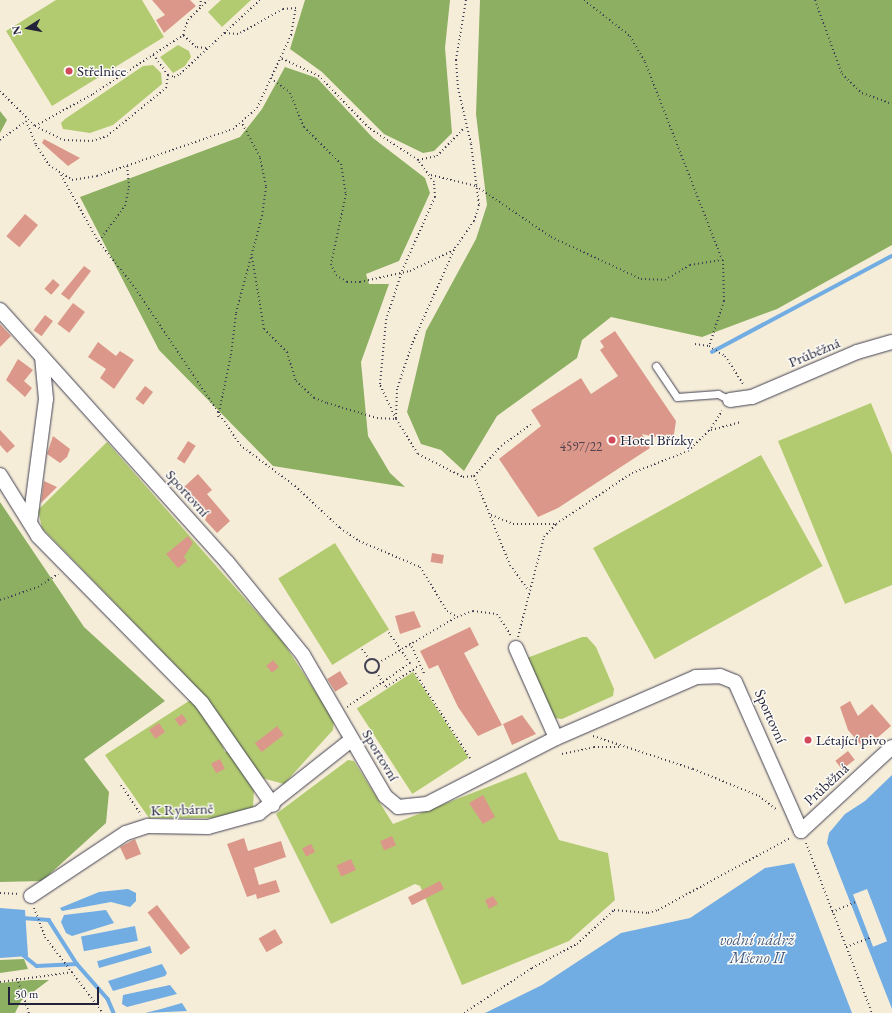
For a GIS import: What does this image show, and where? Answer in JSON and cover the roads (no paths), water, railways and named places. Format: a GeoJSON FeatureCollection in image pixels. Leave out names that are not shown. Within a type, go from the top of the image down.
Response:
{"type":"FeatureCollection","features":[{"type":"Feature","properties":{"kind":"street","name":"Sportovní"},"geometry":{"type":"LineString","coordinates":[[0,310],[227,562],[303,655],[351,740],[385,796],[405,808],[427,804],[574,729],[696,677],[720,676],[735,682],[801,831]]}},
{"type":"Feature","properties":{"kind":"street","name":"Průběžná"},"geometry":{"type":"LineString","coordinates":[[730,400],[752,397],[857,352],[892,342]]}},
{"type":"Feature","properties":{"kind":"street"},"geometry":{"type":"LineString","coordinates":[[30,522],[46,399],[42,357]]}},
{"type":"Feature","properties":{"kind":"street"},"geometry":{"type":"LineString","coordinates":[[0,475],[38,536],[202,703],[273,805]]}},
{"type":"Feature","properties":{"kind":"street"},"geometry":{"type":"LineString","coordinates":[[516,648],[556,738]]}},
{"type":"Feature","properties":{"kind":"street","name":"K Rybárně"},"geometry":{"type":"LineString","coordinates":[[31,896],[126,833],[148,826],[224,824],[273,805],[351,740]]}},
{"type":"Feature","properties":{"kind":"street","name":"Průběžná"},"geometry":{"type":"LineString","coordinates":[[801,831],[892,747]]}},
{"type":"Feature","properties":{"kind":"lane"},"geometry":{"type":"LineString","coordinates":[[656,366],[677,397],[718,394],[730,400]]}},
{"type":"Feature","properties":{"kind":"water"},"geometry":{"type":"Polygon","coordinates":[[[892,775],[892,1009],[827,843],[829,833],[845,814],[865,801],[892,775]]]}},
{"type":"Feature","properties":{"kind":"water","name":"vodní nádrž Mšeno II"},"geometry":{"type":"Polygon","coordinates":[[[794,863],[852,1013],[485,1013],[542,985],[621,933],[690,918],[765,868],[794,863]]]}},
{"type":"Feature","properties":{"kind":"water"},"geometry":{"type":"Polygon","coordinates":[[[128,889],[136,893],[136,901],[130,907],[111,902],[62,911],[60,908],[99,892],[128,889]]]}},
{"type":"Feature","properties":{"kind":"water"},"geometry":{"type":"Polygon","coordinates":[[[0,908],[25,910],[28,956],[0,958],[0,908]]]}},
{"type":"Feature","properties":{"kind":"water"},"geometry":{"type":"Polygon","coordinates":[[[106,910],[114,923],[72,936],[66,933],[61,922],[64,915],[106,910]]]}},
{"type":"Feature","properties":{"kind":"water"},"geometry":{"type":"Polygon","coordinates":[[[135,926],[138,941],[84,951],[81,936],[135,926]]]}},
{"type":"Feature","properties":{"kind":"water"},"geometry":{"type":"Polygon","coordinates":[[[150,946],[152,953],[99,968],[97,961],[150,946]]]}},
{"type":"Feature","properties":{"kind":"water"},"geometry":{"type":"Polygon","coordinates":[[[162,964],[167,973],[165,976],[113,991],[108,981],[162,964]]]}},
{"type":"Feature","properties":{"kind":"water"},"geometry":{"type":"Polygon","coordinates":[[[170,985],[177,994],[127,1007],[122,1004],[123,995],[170,985]]]}},
{"type":"Feature","properties":{"kind":"water"},"geometry":{"type":"Polygon","coordinates":[[[182,1003],[187,1011],[145,1013],[161,1009],[182,1003]]]}},
{"type":"Feature","properties":{"kind":"waterway"},"geometry":{"type":"LineString","coordinates":[[712,352],[892,256]]}},
{"type":"Feature","properties":{"kind":"waterway"},"geometry":{"type":"LineString","coordinates":[[22,918],[49,920],[77,964]]}},
{"type":"Feature","properties":{"kind":"waterway"},"geometry":{"type":"LineString","coordinates":[[22,954],[37,966],[77,964],[108,999],[114,1013]]}},
{"type":"Feature","properties":{"kind":"place","name":"Střelnice"},"geometry":{"type":"Point","coordinates":[69,71]}},
{"type":"Feature","properties":{"kind":"place","name":"Hotel Břízky"},"geometry":{"type":"Point","coordinates":[612,440]}},
{"type":"Feature","properties":{"kind":"place","name":"Létající pivo"},"geometry":{"type":"Point","coordinates":[808,740]}}]}
